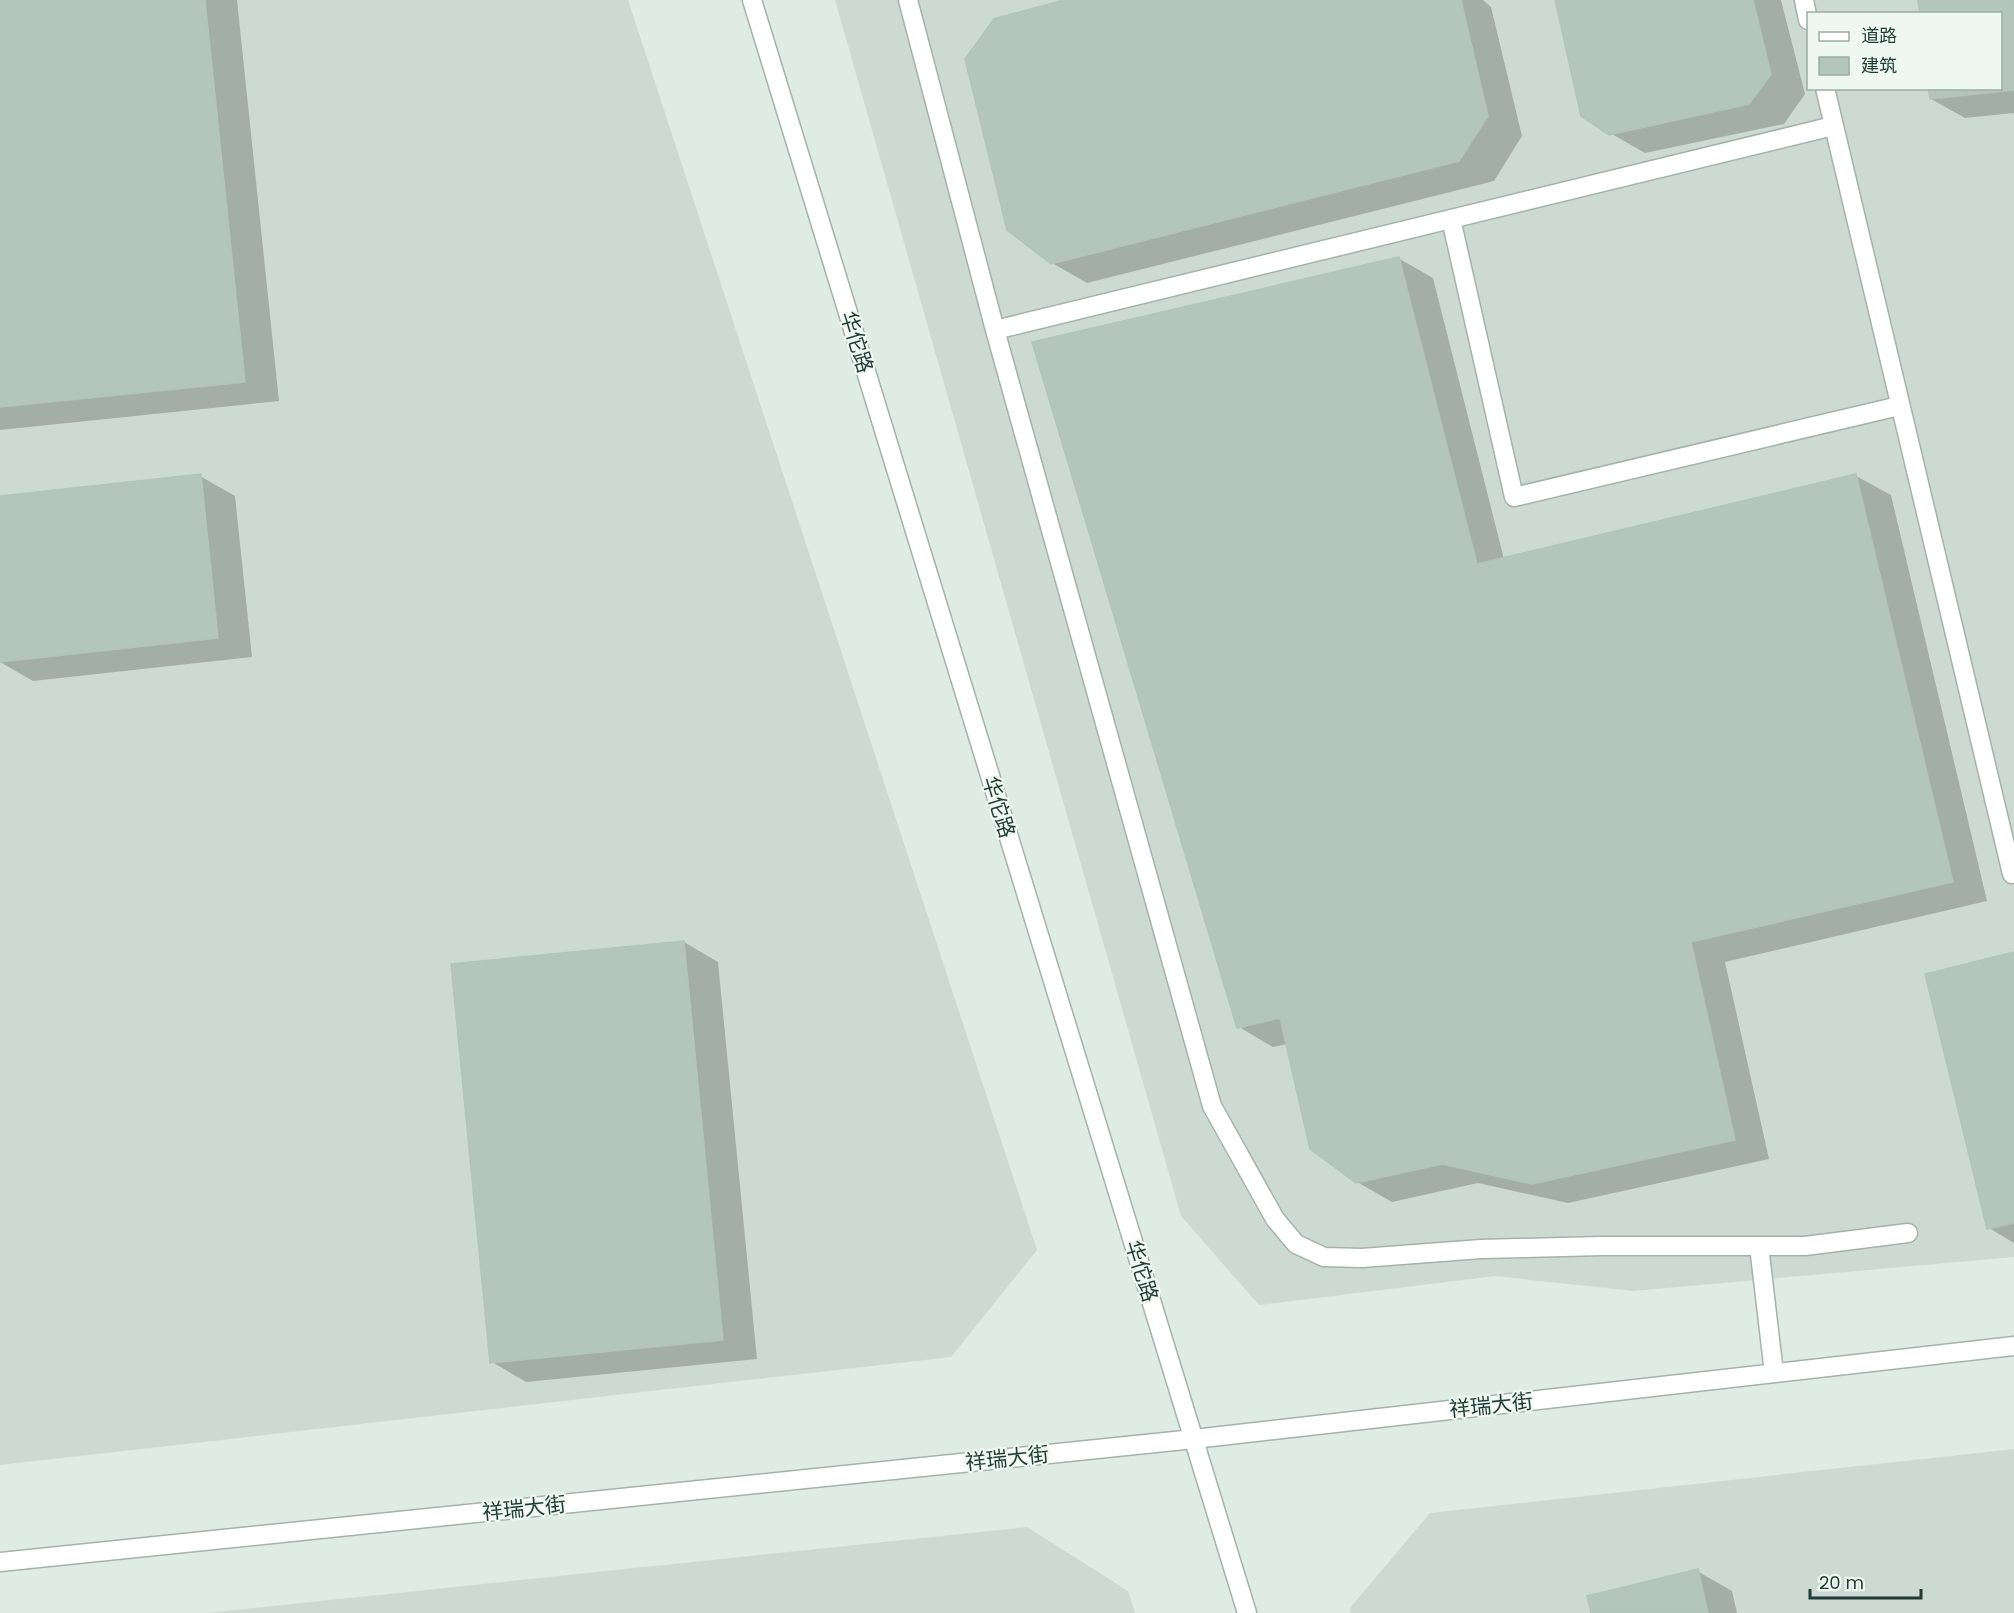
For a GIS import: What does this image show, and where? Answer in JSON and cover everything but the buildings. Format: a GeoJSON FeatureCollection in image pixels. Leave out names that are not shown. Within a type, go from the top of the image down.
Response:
{"type":"FeatureCollection","features":[{"type":"Feature","properties":{"kind":"street","name":"华佗路"},"geometry":{"type":"LineString","coordinates":[[752,0],[1247,1613]]}},
{"type":"Feature","properties":{"kind":"street"},"geometry":{"type":"LineString","coordinates":[[908,0],[995,330],[1212,1106],[1275,1219],[1296,1244],[1324,1257],[1362,1258],[1481,1249],[1601,1246],[1805,1246],[1908,1233]]}},
{"type":"Feature","properties":{"kind":"street"},"geometry":{"type":"LineString","coordinates":[[1825,90],[2012,874]]}},
{"type":"Feature","properties":{"kind":"street"},"geometry":{"type":"LineString","coordinates":[[995,330],[1833,126]]}},
{"type":"Feature","properties":{"kind":"street"},"geometry":{"type":"LineString","coordinates":[[1451,219],[1514,496],[1899,406]]}},
{"type":"Feature","properties":{"kind":"street"},"geometry":{"type":"LineString","coordinates":[[1759,1246],[1774,1373]]}},
{"type":"Feature","properties":{"kind":"street","name":"祥瑞大街"},"geometry":{"type":"LineString","coordinates":[[0,1562],[1194,1439],[2014,1346]]}},
{"type":"Feature","properties":{"kind":"shaded area"},"geometry":{"type":"Polygon","coordinates":[[[0,0],[628,0],[1037,1250],[951,1357],[0,1465],[0,0]]]}},
{"type":"Feature","properties":{"kind":"shaded area"},"geometry":{"type":"Polygon","coordinates":[[[835,0],[2014,0],[2014,1257],[1633,1291],[1495,1276],[1259,1305],[1181,1216],[835,0]]]}},
{"type":"Feature","properties":{"kind":"shaded area"},"geometry":{"type":"Polygon","coordinates":[[[2014,1449],[2014,1613],[1351,1613],[1350,1608],[1430,1513],[2014,1449]]]}},
{"type":"Feature","properties":{"kind":"shaded area"},"geometry":{"type":"Polygon","coordinates":[[[1027,1527],[1128,1591],[1135,1613],[206,1613],[1027,1527]]]}}]}
